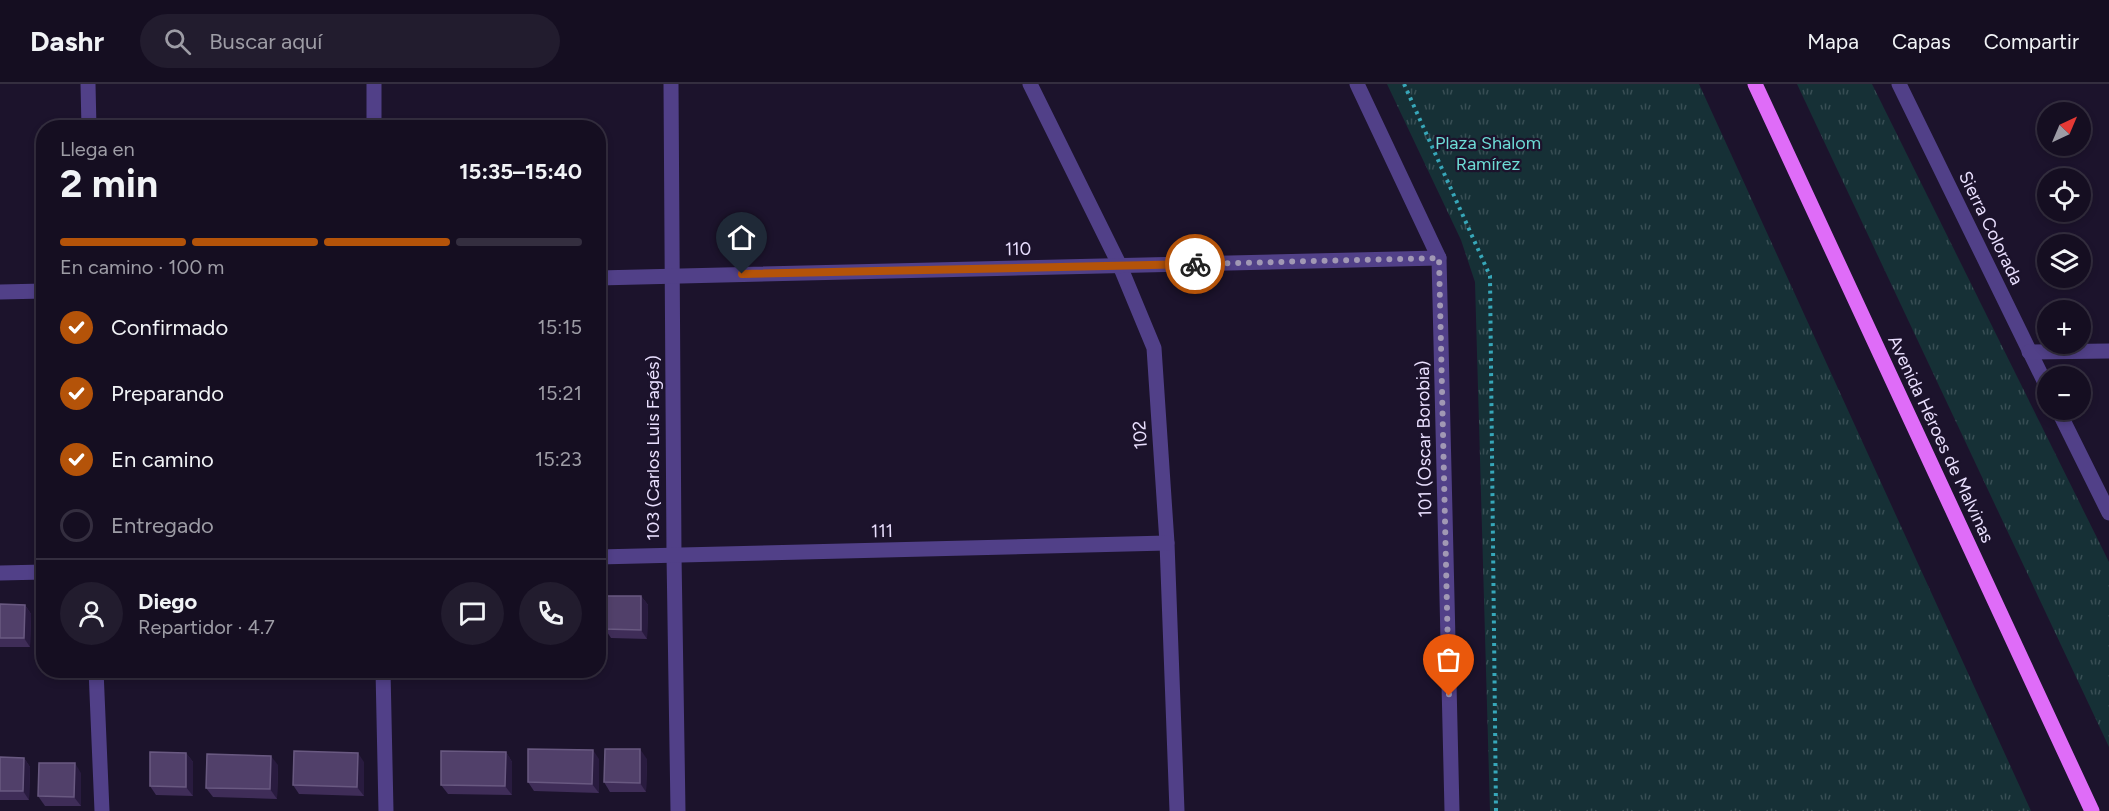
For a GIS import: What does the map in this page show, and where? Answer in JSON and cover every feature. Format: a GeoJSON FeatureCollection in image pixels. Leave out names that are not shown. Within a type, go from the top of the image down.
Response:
{"type":"FeatureCollection","features":[{"type":"Feature","properties":{"kind":"main road","name":"Avenida Héroes de Malvinas"},"geometry":{"type":"LineString","coordinates":[[1755,84],[2092,811]]}},
{"type":"Feature","properties":{"kind":"street"},"geometry":{"type":"LineString","coordinates":[[88,84],[89,120]]}},
{"type":"Feature","properties":{"kind":"street"},"geometry":{"type":"LineString","coordinates":[[374,84],[374,120]]}},
{"type":"Feature","properties":{"kind":"street","name":"103 (Carlos Luis Fagés)"},"geometry":{"type":"LineString","coordinates":[[670,84],[678,811]]}},
{"type":"Feature","properties":{"kind":"street","name":"102"},"geometry":{"type":"LineString","coordinates":[[1030,84],[1120,266],[1154,348],[1167,543],[1177,811]]}},
{"type":"Feature","properties":{"kind":"street","name":"101 (Oscar Borobia)"},"geometry":{"type":"LineString","coordinates":[[1358,84],[1439,258],[1452,811]]}},
{"type":"Feature","properties":{"kind":"street","name":"Sierra Colorada"},"geometry":{"type":"LineString","coordinates":[[1899,84],[2037,368]]}},
{"type":"Feature","properties":{"kind":"street","name":"110"},"geometry":{"type":"LineString","coordinates":[[606,278],[1439,258]]}},
{"type":"Feature","properties":{"kind":"street"},"geometry":{"type":"LineString","coordinates":[[0,292],[36,291]]}},
{"type":"Feature","properties":{"kind":"street"},"geometry":{"type":"LineString","coordinates":[[2029,352],[2109,351]]}},
{"type":"Feature","properties":{"kind":"street"},"geometry":{"type":"LineString","coordinates":[[2063,420],[2109,513]]}},
{"type":"Feature","properties":{"kind":"street","name":"111"},"geometry":{"type":"LineString","coordinates":[[606,557],[1167,543]]}},
{"type":"Feature","properties":{"kind":"street"},"geometry":{"type":"LineString","coordinates":[[0,573],[36,572]]}},
{"type":"Feature","properties":{"kind":"street"},"geometry":{"type":"LineString","coordinates":[[96,678],[102,811]]}},
{"type":"Feature","properties":{"kind":"street"},"geometry":{"type":"LineString","coordinates":[[383,678],[386,811]]}},
{"type":"Feature","properties":{"kind":"path"},"geometry":{"type":"LineString","coordinates":[[1404,84],[1490,276],[1496,811]]}},
{"type":"Feature","properties":{"kind":"green space","name":"Plaza Shalom Ramírez"},"geometry":{"type":"Polygon","coordinates":[[[1387,84],[1699,84],[2031,811],[1490,811],[1475,282],[1461,240],[1387,84]]]}},
{"type":"Feature","properties":{"kind":"green space"},"geometry":{"type":"Polygon","coordinates":[[[1797,84],[1872,84],[2109,562],[2109,747],[1797,84]]]}},
{"type":"Feature","properties":{"kind":"building"},"geometry":{"type":"Polygon","coordinates":[[[606,596],[641,596],[641,630],[606,629],[606,596]]]}},
{"type":"Feature","properties":{"kind":"building"},"geometry":{"type":"Polygon","coordinates":[[[0,604],[25,605],[24,638],[0,638],[0,604]]]}},
{"type":"Feature","properties":{"kind":"building"},"geometry":{"type":"Polygon","coordinates":[[[528,749],[593,750],[592,784],[528,782],[528,749]]]}},
{"type":"Feature","properties":{"kind":"building"},"geometry":{"type":"Polygon","coordinates":[[[605,749],[640,749],[640,783],[604,782],[605,749]]]}},
{"type":"Feature","properties":{"kind":"building"},"geometry":{"type":"Polygon","coordinates":[[[294,751],[358,753],[357,787],[293,785],[294,751]]]}},
{"type":"Feature","properties":{"kind":"building"},"geometry":{"type":"Polygon","coordinates":[[[441,751],[506,752],[505,786],[441,785],[441,751]]]}},
{"type":"Feature","properties":{"kind":"building"},"geometry":{"type":"Polygon","coordinates":[[[150,752],[186,753],[186,787],[150,786],[150,752]]]}},
{"type":"Feature","properties":{"kind":"building"},"geometry":{"type":"Polygon","coordinates":[[[207,754],[271,756],[270,789],[206,788],[207,754]]]}},
{"type":"Feature","properties":{"kind":"building"},"geometry":{"type":"Polygon","coordinates":[[[0,757],[24,758],[23,791],[0,791],[0,757]]]}},
{"type":"Feature","properties":{"kind":"building"},"geometry":{"type":"Polygon","coordinates":[[[39,763],[75,763],[74,797],[38,796],[39,763]]]}},
{"type":"Feature","properties":{"kind":"way so far"},"geometry":{"type":"LineString","coordinates":[[1195,264],[1439,258],[1449,696]]}},
{"type":"Feature","properties":{"kind":"route"},"geometry":{"type":"LineString","coordinates":[[742,274],[1195,264]]}}]}
